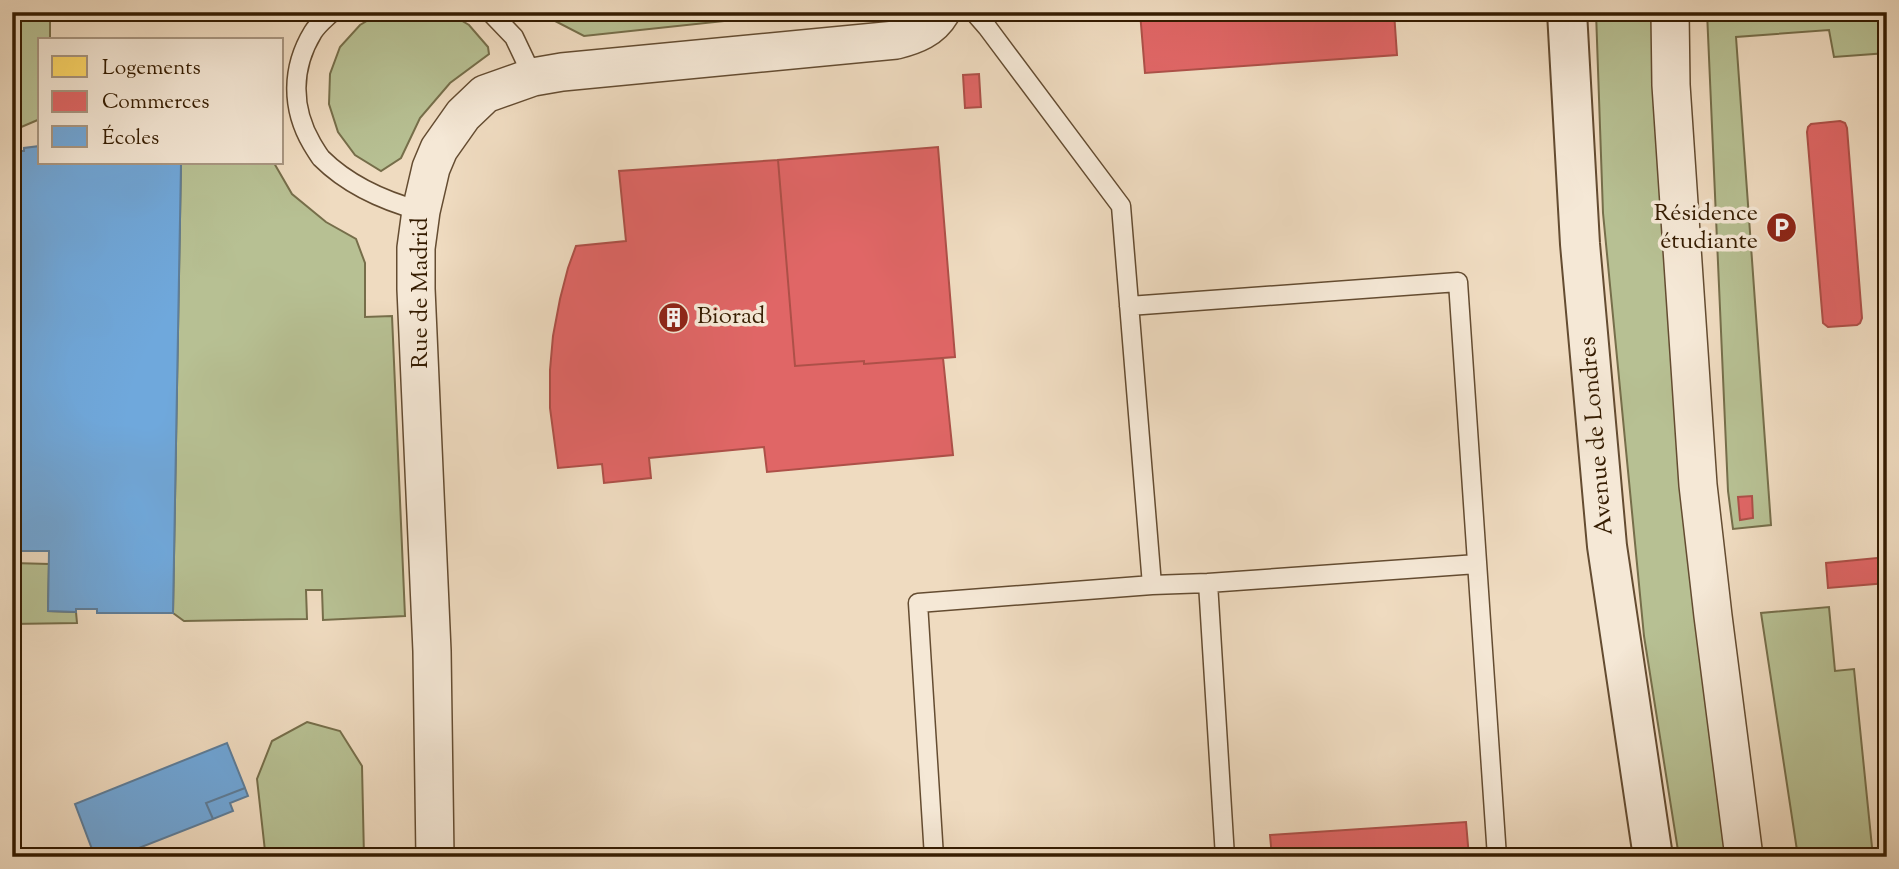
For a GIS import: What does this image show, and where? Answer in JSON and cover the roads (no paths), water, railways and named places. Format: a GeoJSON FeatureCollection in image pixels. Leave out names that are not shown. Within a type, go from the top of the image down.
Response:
{"type":"FeatureCollection","features":[{"type":"Feature","properties":{"kind":"street","name":"Rue de Madrid"},"geometry":{"type":"LineString","coordinates":[[435,857],[432,651],[416,248],[421,211],[431,168],[439,149],[463,115],[485,94],[533,77],[897,40],[928,28],[941,12]]}},
{"type":"Feature","properties":{"kind":"street","name":"Avenue de Londres"},"geometry":{"type":"LineString","coordinates":[[1567,12],[1580,244],[1607,546],[1653,857]]}},
{"type":"Feature","properties":{"kind":"street"},"geometry":{"type":"LineString","coordinates":[[1670,12],[1671,85],[1698,485],[1744,857]]}},
{"type":"Feature","properties":{"kind":"lane"},"geometry":{"type":"LineString","coordinates":[[332,12],[314,29],[299,60],[295,94],[302,128],[320,157],[346,179],[376,196],[421,211]]}},
{"type":"Feature","properties":{"kind":"lane"},"geometry":{"type":"LineString","coordinates":[[490,12],[514,37],[533,77]]}},
{"type":"Feature","properties":{"kind":"lane"},"geometry":{"type":"LineString","coordinates":[[974,12],[1121,206],[1152,585]]}},
{"type":"Feature","properties":{"kind":"lane"},"geometry":{"type":"LineString","coordinates":[[1129,306],[1458,282],[1497,857]]}},
{"type":"Feature","properties":{"kind":"lane"},"geometry":{"type":"LineString","coordinates":[[934,857],[918,603],[1477,564]]}},
{"type":"Feature","properties":{"kind":"lane"},"geometry":{"type":"LineString","coordinates":[[1208,583],[1225,857]]}},
{"type":"Feature","properties":{"kind":"place","name":"Résidence étudiante"},"geometry":{"type":"Point","coordinates":[1781,228]}},
{"type":"Feature","properties":{"kind":"place","name":"Biorad"},"geometry":{"type":"Point","coordinates":[674,317]}}]}
